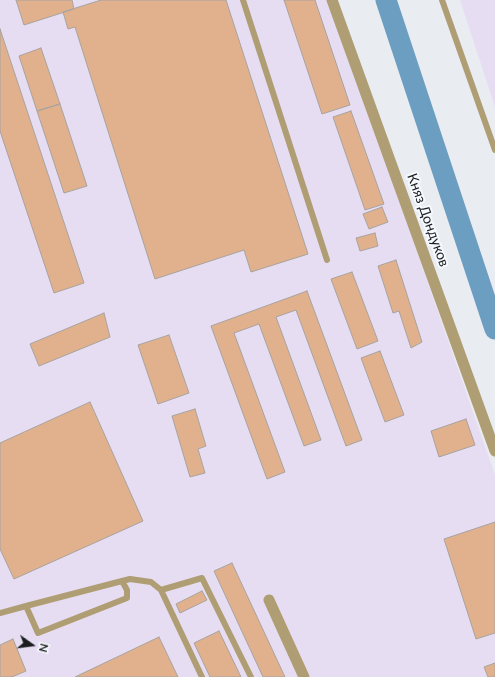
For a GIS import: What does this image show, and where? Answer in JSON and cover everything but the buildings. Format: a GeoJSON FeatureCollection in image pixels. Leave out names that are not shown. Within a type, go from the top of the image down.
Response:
{"type":"FeatureCollection","features":[{"type":"Feature","properties":{"kind":"street","name":"Княз Дондуков"},"geometry":{"type":"LineString","coordinates":[[332,0],[495,451]]}},
{"type":"Feature","properties":{"kind":"street"},"geometry":{"type":"LineString","coordinates":[[269,600],[304,677]]}},
{"type":"Feature","properties":{"kind":"lane"},"geometry":{"type":"LineString","coordinates":[[243,0],[327,260]]}},
{"type":"Feature","properties":{"kind":"lane"},"geometry":{"type":"LineString","coordinates":[[442,0],[495,150]]}},
{"type":"Feature","properties":{"kind":"lane"},"geometry":{"type":"LineString","coordinates":[[161,590],[202,578],[251,677]]}},
{"type":"Feature","properties":{"kind":"lane"},"geometry":{"type":"LineString","coordinates":[[0,613],[130,579],[151,582],[161,590],[202,677]]}},
{"type":"Feature","properties":{"kind":"lane"},"geometry":{"type":"LineString","coordinates":[[26,606],[38,633],[127,598],[127,590],[122,581]]}},
{"type":"Feature","properties":{"kind":"shaded area"},"geometry":{"type":"Polygon","coordinates":[[[0,0],[329,0],[495,475],[495,677],[0,677],[0,0]]]}},
{"type":"Feature","properties":{"kind":"shaded area"},"geometry":{"type":"Polygon","coordinates":[[[460,0],[495,0],[495,107],[460,0]]]}},
{"type":"Feature","properties":{"kind":"waterway"},"geometry":{"type":"LineString","coordinates":[[386,0],[495,329]]}}]}
